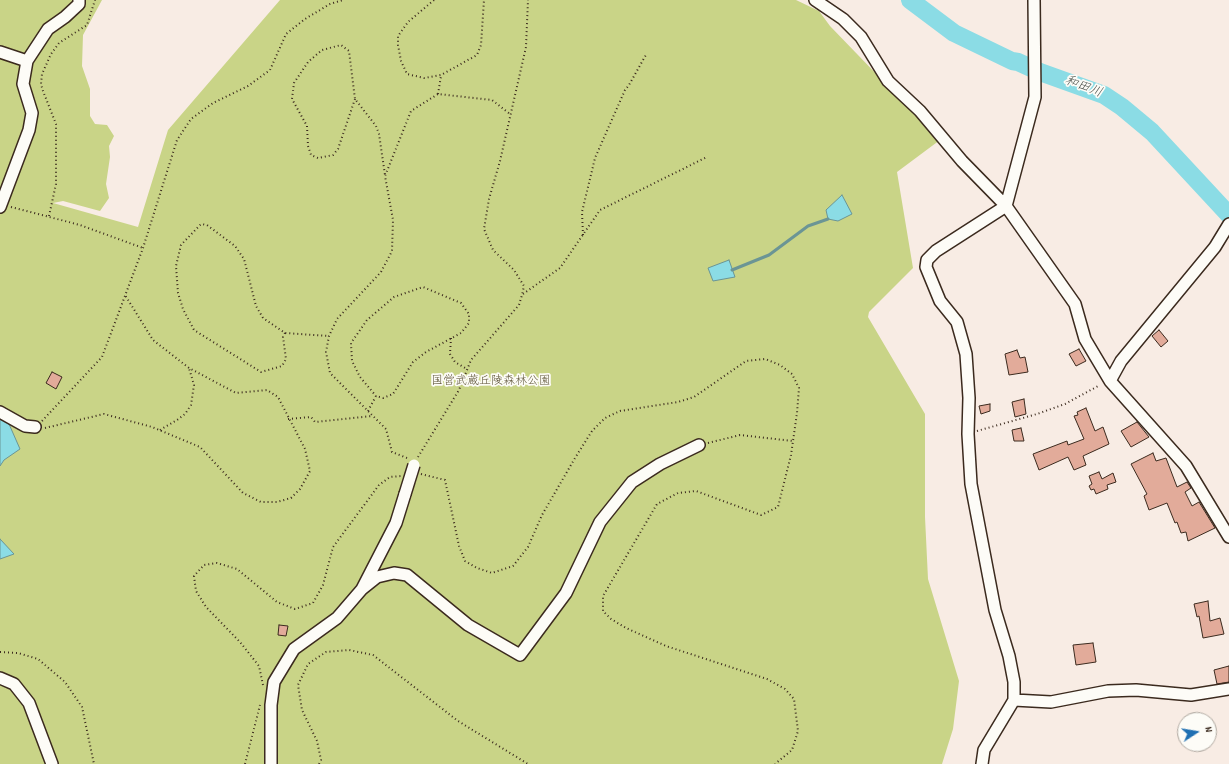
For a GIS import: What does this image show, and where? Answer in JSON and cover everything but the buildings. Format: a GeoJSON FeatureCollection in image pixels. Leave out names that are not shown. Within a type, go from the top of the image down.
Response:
{"type":"FeatureCollection","features":[{"type":"Feature","properties":{"kind":"street"},"geometry":{"type":"LineString","coordinates":[[0,206],[29,130],[32,112],[23,84],[27,61],[48,29],[65,17],[80,0]]}},
{"type":"Feature","properties":{"kind":"street"},"geometry":{"type":"LineString","coordinates":[[815,0],[843,19],[861,37],[888,82],[920,111],[962,161],[1006,206],[1075,304],[1085,339],[1110,381],[1186,466],[1229,537]]}},
{"type":"Feature","properties":{"kind":"street"},"geometry":{"type":"LineString","coordinates":[[982,764],[984,750],[1014,700],[1014,682],[1009,656],[995,610],[971,484],[968,434],[969,398],[966,354],[958,322],[940,301],[926,266],[927,260],[936,251],[1006,206],[1035,97],[1034,0]]}},
{"type":"Feature","properties":{"kind":"street"},"geometry":{"type":"LineString","coordinates":[[0,52],[27,61]]}},
{"type":"Feature","properties":{"kind":"street"},"geometry":{"type":"LineString","coordinates":[[1110,381],[1121,361],[1215,247],[1229,224]]}},
{"type":"Feature","properties":{"kind":"street"},"geometry":{"type":"LineString","coordinates":[[0,412],[24,426],[36,428]]}},
{"type":"Feature","properties":{"kind":"street"},"geometry":{"type":"LineString","coordinates":[[272,764],[271,704],[274,682],[294,649],[337,618],[362,589],[378,577],[394,573],[407,575],[468,625],[520,655],[566,593],[600,522],[632,482],[660,464],[699,445]]}},
{"type":"Feature","properties":{"kind":"street"},"geometry":{"type":"LineString","coordinates":[[362,589],[396,523],[416,466]]}},
{"type":"Feature","properties":{"kind":"street"},"geometry":{"type":"LineString","coordinates":[[0,678],[14,684],[29,703],[52,764]]}},
{"type":"Feature","properties":{"kind":"street"},"geometry":{"type":"LineString","coordinates":[[1014,700],[1051,702],[1108,692],[1136,690],[1191,695],[1229,689]]}},
{"type":"Feature","properties":{"kind":"path"},"geometry":{"type":"LineString","coordinates":[[49,216],[56,184],[56,124],[41,84],[42,74],[50,54],[59,42],[87,25],[95,0]]}},
{"type":"Feature","properties":{"kind":"path"},"geometry":{"type":"LineString","coordinates":[[36,428],[102,357],[143,248],[177,140],[191,119],[213,103],[248,86],[270,70],[286,34],[305,19],[330,4],[343,0]]}},
{"type":"Feature","properties":{"kind":"path"},"geometry":{"type":"LineString","coordinates":[[434,0],[408,22],[398,36],[401,62],[407,74],[424,78],[441,76],[477,55],[481,45],[484,0]]}},
{"type":"Feature","properties":{"kind":"path"},"geometry":{"type":"LineString","coordinates":[[416,466],[459,390],[471,360],[520,305],[524,286],[514,270],[493,250],[484,229],[489,199],[500,162],[526,47],[528,0]]}},
{"type":"Feature","properties":{"kind":"path"},"geometry":{"type":"LineString","coordinates":[[355,99],[338,149],[333,155],[318,158],[311,156],[308,146],[308,126],[292,99],[294,83],[308,62],[322,50],[341,45],[349,51],[355,99],[376,126],[379,134],[393,220],[392,251],[381,272],[337,319],[330,336],[326,352],[330,373],[386,429],[392,452],[416,466],[423,473],[445,480],[459,546],[465,560],[477,568],[492,573],[513,566],[528,547],[542,516],[592,431],[604,418],[620,411],[678,402],[694,397],[746,361],[765,359],[780,365],[792,374],[798,388],[793,441],[778,507],[761,515],[696,491],[678,493],[657,504],[613,576],[603,596],[603,611],[611,619],[626,628],[666,646],[766,679],[785,689],[794,699],[798,731],[792,750],[775,764]]}},
{"type":"Feature","properties":{"kind":"path"},"geometry":{"type":"LineString","coordinates":[[583,235],[582,212],[594,158],[624,90],[629,85],[647,53]]}},
{"type":"Feature","properties":{"kind":"path"},"geometry":{"type":"LineString","coordinates":[[438,94],[441,76]]}},
{"type":"Feature","properties":{"kind":"path"},"geometry":{"type":"LineString","coordinates":[[385,176],[411,110],[438,94],[492,100],[510,114]]}},
{"type":"Feature","properties":{"kind":"path"},"geometry":{"type":"LineString","coordinates":[[522,295],[560,268],[600,210],[708,157]]}},
{"type":"Feature","properties":{"kind":"path"},"geometry":{"type":"LineString","coordinates":[[0,206],[49,216],[103,233],[143,248]]}},
{"type":"Feature","properties":{"kind":"path"},"geometry":{"type":"LineString","coordinates":[[285,332],[283,337],[286,359],[282,366],[261,372],[194,330],[183,309],[178,293],[176,266],[181,245],[201,224],[207,225],[235,246],[244,259],[256,306],[263,318],[285,332],[330,336]]}},
{"type":"Feature","properties":{"kind":"path"},"geometry":{"type":"LineString","coordinates":[[423,287],[461,303],[469,314],[469,324],[460,333],[426,352],[413,362],[393,394],[383,398],[376,396],[360,377],[352,361],[352,343],[367,320],[394,297],[423,287]]}},
{"type":"Feature","properties":{"kind":"path"},"geometry":{"type":"LineString","coordinates":[[36,428],[42,428],[104,414],[160,430],[200,447],[242,494],[261,502],[277,502],[291,498],[300,489],[310,471],[305,449],[288,419],[278,397],[267,390],[236,393],[189,368],[153,340],[126,295]]}},
{"type":"Feature","properties":{"kind":"path"},"geometry":{"type":"LineString","coordinates":[[451,338],[450,354],[455,362],[467,369]]}},
{"type":"Feature","properties":{"kind":"path"},"geometry":{"type":"LineString","coordinates":[[160,430],[181,417],[191,405],[194,385],[189,368]]}},
{"type":"Feature","properties":{"kind":"path"},"geometry":{"type":"LineString","coordinates":[[968,434],[1037,414],[1065,404],[1110,381]]}},
{"type":"Feature","properties":{"kind":"path"},"geometry":{"type":"LineString","coordinates":[[368,411],[376,396]]}},
{"type":"Feature","properties":{"kind":"path"},"geometry":{"type":"LineString","coordinates":[[288,419],[311,417],[314,422],[373,416]]}},
{"type":"Feature","properties":{"kind":"path"},"geometry":{"type":"LineString","coordinates":[[699,445],[740,435],[793,441]]}},
{"type":"Feature","properties":{"kind":"path"},"geometry":{"type":"LineString","coordinates":[[263,688],[258,666],[240,642],[206,607],[196,591],[194,576],[204,565],[217,563],[237,569],[277,602],[295,608],[313,603],[324,584],[333,547],[379,485],[390,477],[403,476]]}},
{"type":"Feature","properties":{"kind":"path"},"geometry":{"type":"LineString","coordinates":[[319,764],[321,760],[317,741],[302,710],[298,685],[308,664],[326,652],[349,650],[373,655],[458,721],[528,764]]}},
{"type":"Feature","properties":{"kind":"path"},"geometry":{"type":"LineString","coordinates":[[0,652],[18,653],[38,659],[65,682],[82,707],[94,764]]}},
{"type":"Feature","properties":{"kind":"path"},"geometry":{"type":"LineString","coordinates":[[245,764],[260,702]]}},
{"type":"Feature","properties":{"kind":"green space","name":"国営武蔵丘陵森林公園"},"geometry":{"type":"Polygon","coordinates":[[[0,0],[102,0],[83,35],[82,66],[90,89],[90,116],[95,124],[107,125],[114,136],[109,146],[110,157],[106,184],[109,198],[100,211],[63,201],[53,203],[138,227],[168,130],[280,0],[796,0],[819,11],[830,26],[940,140],[897,172],[913,268],[869,312],[868,317],[925,414],[925,517],[928,579],[959,681],[953,729],[942,764],[0,764],[0,0]]]}},
{"type":"Feature","properties":{"kind":"water"},"geometry":{"type":"Polygon","coordinates":[[[842,195],[852,214],[838,221],[828,219],[826,210],[842,195]]]}},
{"type":"Feature","properties":{"kind":"water"},"geometry":{"type":"Polygon","coordinates":[[[729,260],[735,277],[713,281],[708,268],[729,260]]]}},
{"type":"Feature","properties":{"kind":"water"},"geometry":{"type":"Polygon","coordinates":[[[0,419],[9,424],[20,449],[4,460],[0,466],[0,419]]]}},
{"type":"Feature","properties":{"kind":"water"},"geometry":{"type":"Polygon","coordinates":[[[0,539],[14,554],[0,559],[0,539]]]}},
{"type":"Feature","properties":{"kind":"waterway","name":"和田川"},"geometry":{"type":"LineString","coordinates":[[910,0],[954,33],[1012,61],[1104,95],[1122,107],[1152,132],[1229,215]]}},
{"type":"Feature","properties":{"kind":"waterway"},"geometry":{"type":"LineString","coordinates":[[732,270],[769,255],[808,226],[828,219]]}}]}
